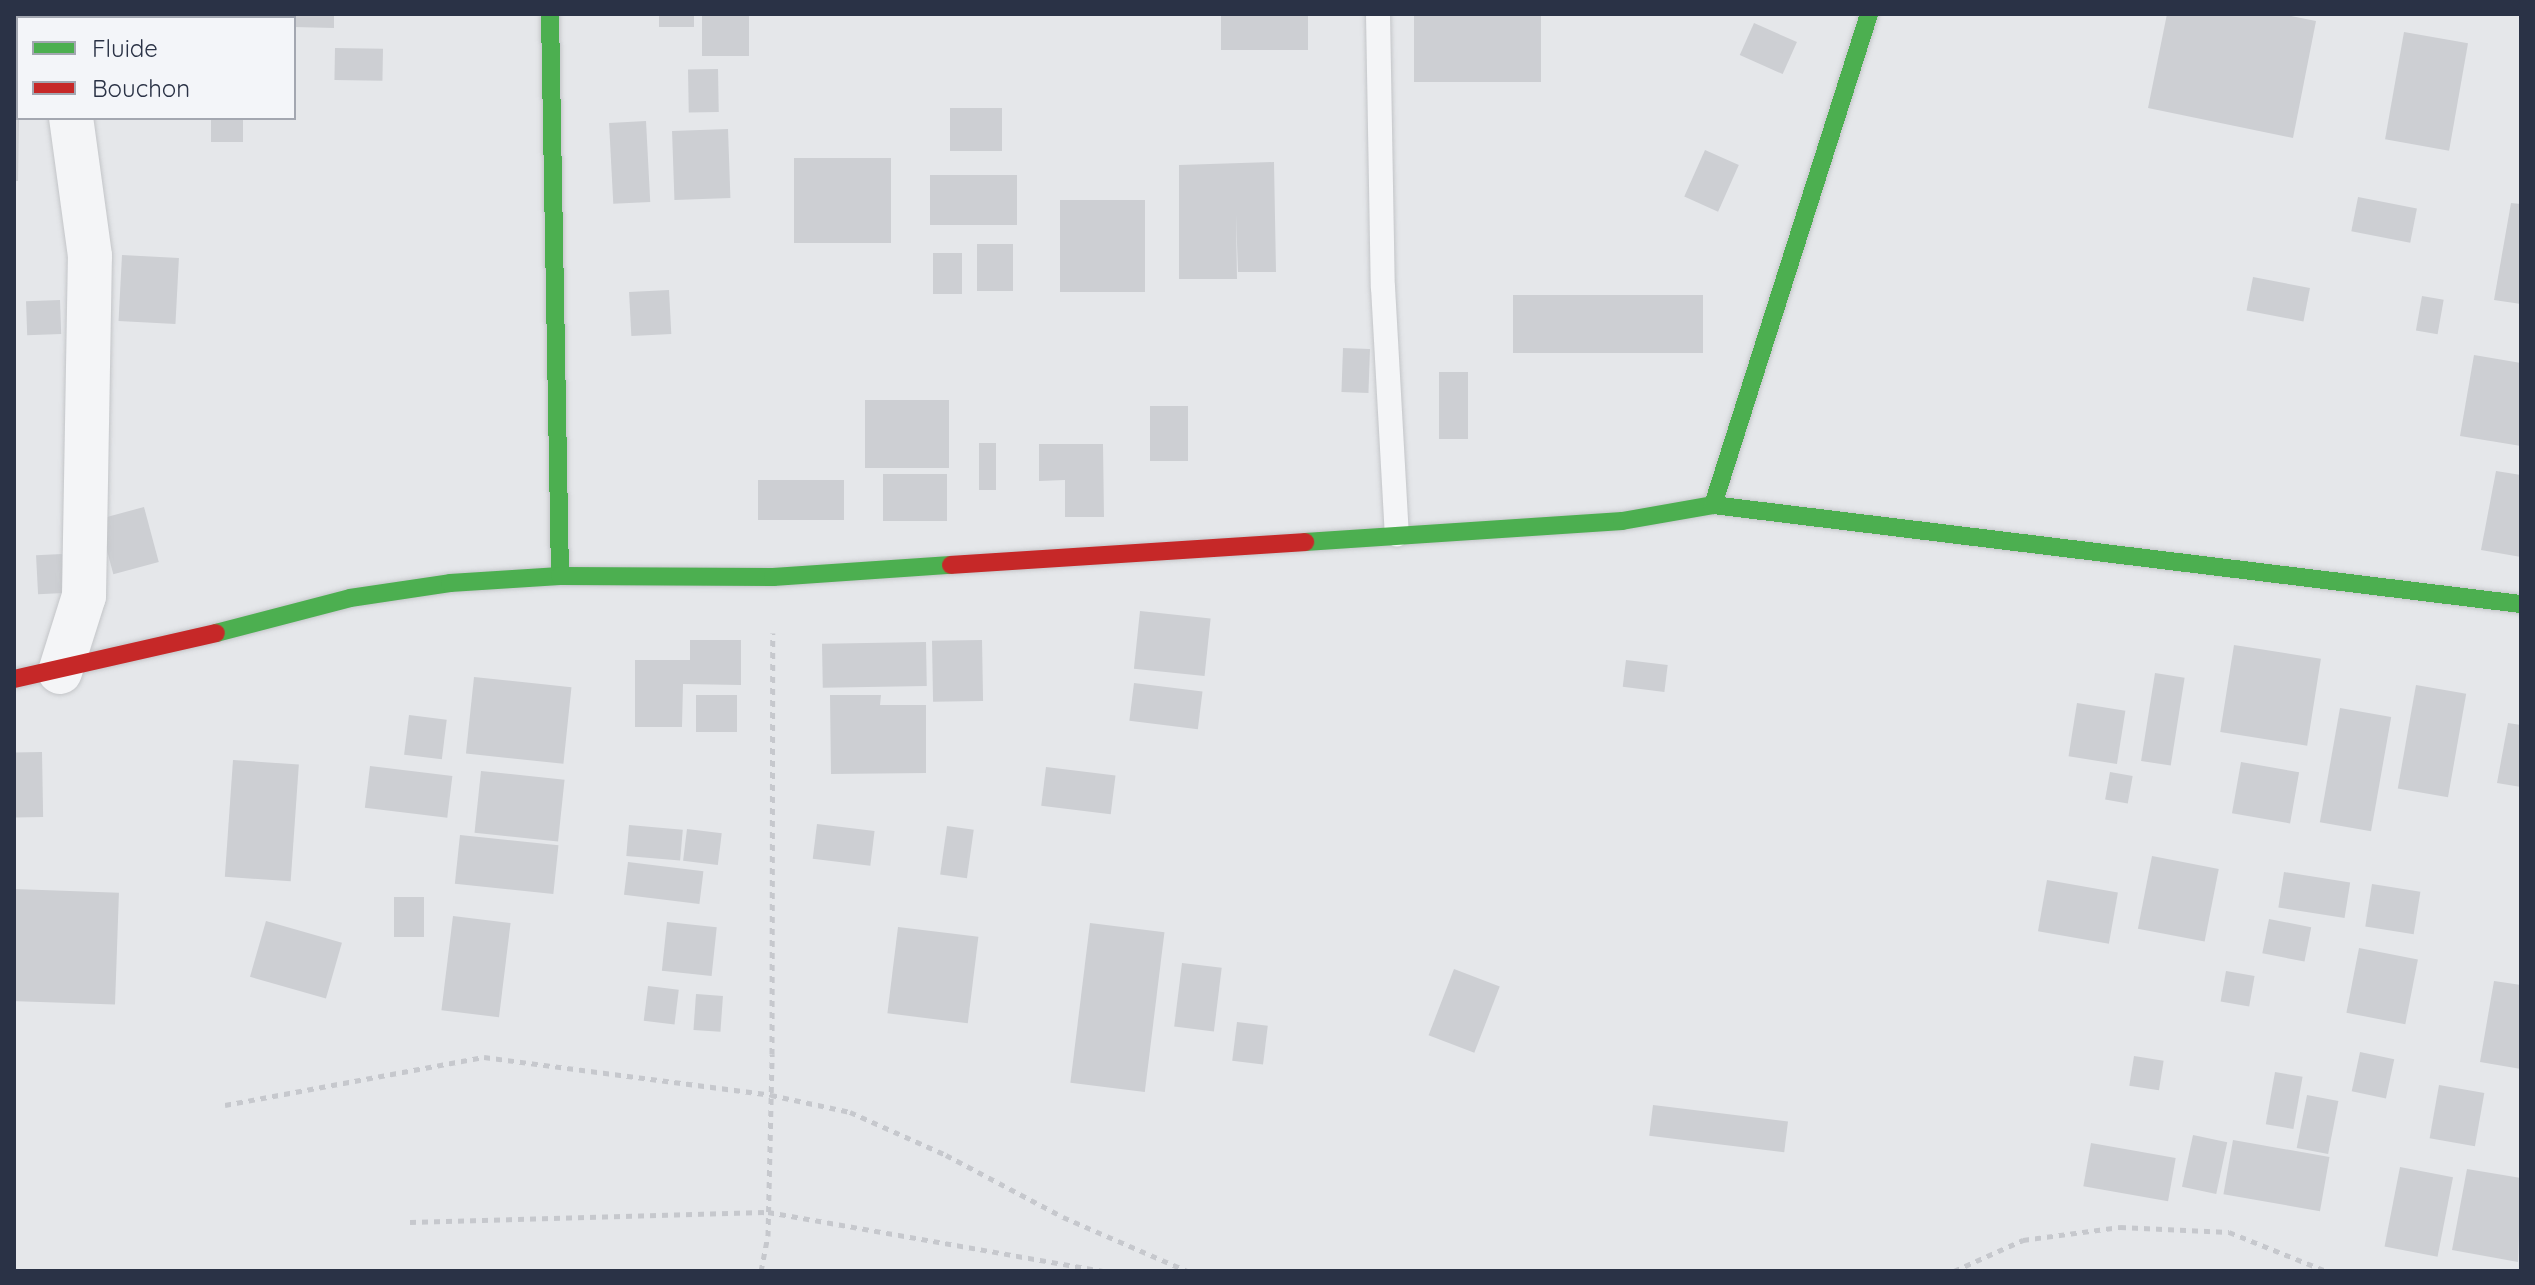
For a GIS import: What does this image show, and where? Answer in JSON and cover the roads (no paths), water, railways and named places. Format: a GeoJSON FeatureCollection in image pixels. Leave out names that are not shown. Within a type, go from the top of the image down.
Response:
{"type":"FeatureCollection","features":[{"type":"Feature","properties":{"kind":"street"},"geometry":{"type":"LineString","coordinates":[[550,14],[560,576]]}},
{"type":"Feature","properties":{"kind":"street"},"geometry":{"type":"LineString","coordinates":[[1713,505],[1869,14]]}},
{"type":"Feature","properties":{"kind":"street"},"geometry":{"type":"LineString","coordinates":[[60,672],[84,596],[90,256],[71,120]]}},
{"type":"Feature","properties":{"kind":"street"},"geometry":{"type":"LineString","coordinates":[[14,679],[60,672],[350,598],[560,576],[773,577],[1622,521],[1713,505],[2521,604]]}},
{"type":"Feature","properties":{"kind":"lane"},"geometry":{"type":"LineString","coordinates":[[1378,14],[1383,287],[1397,535]]}}]}
